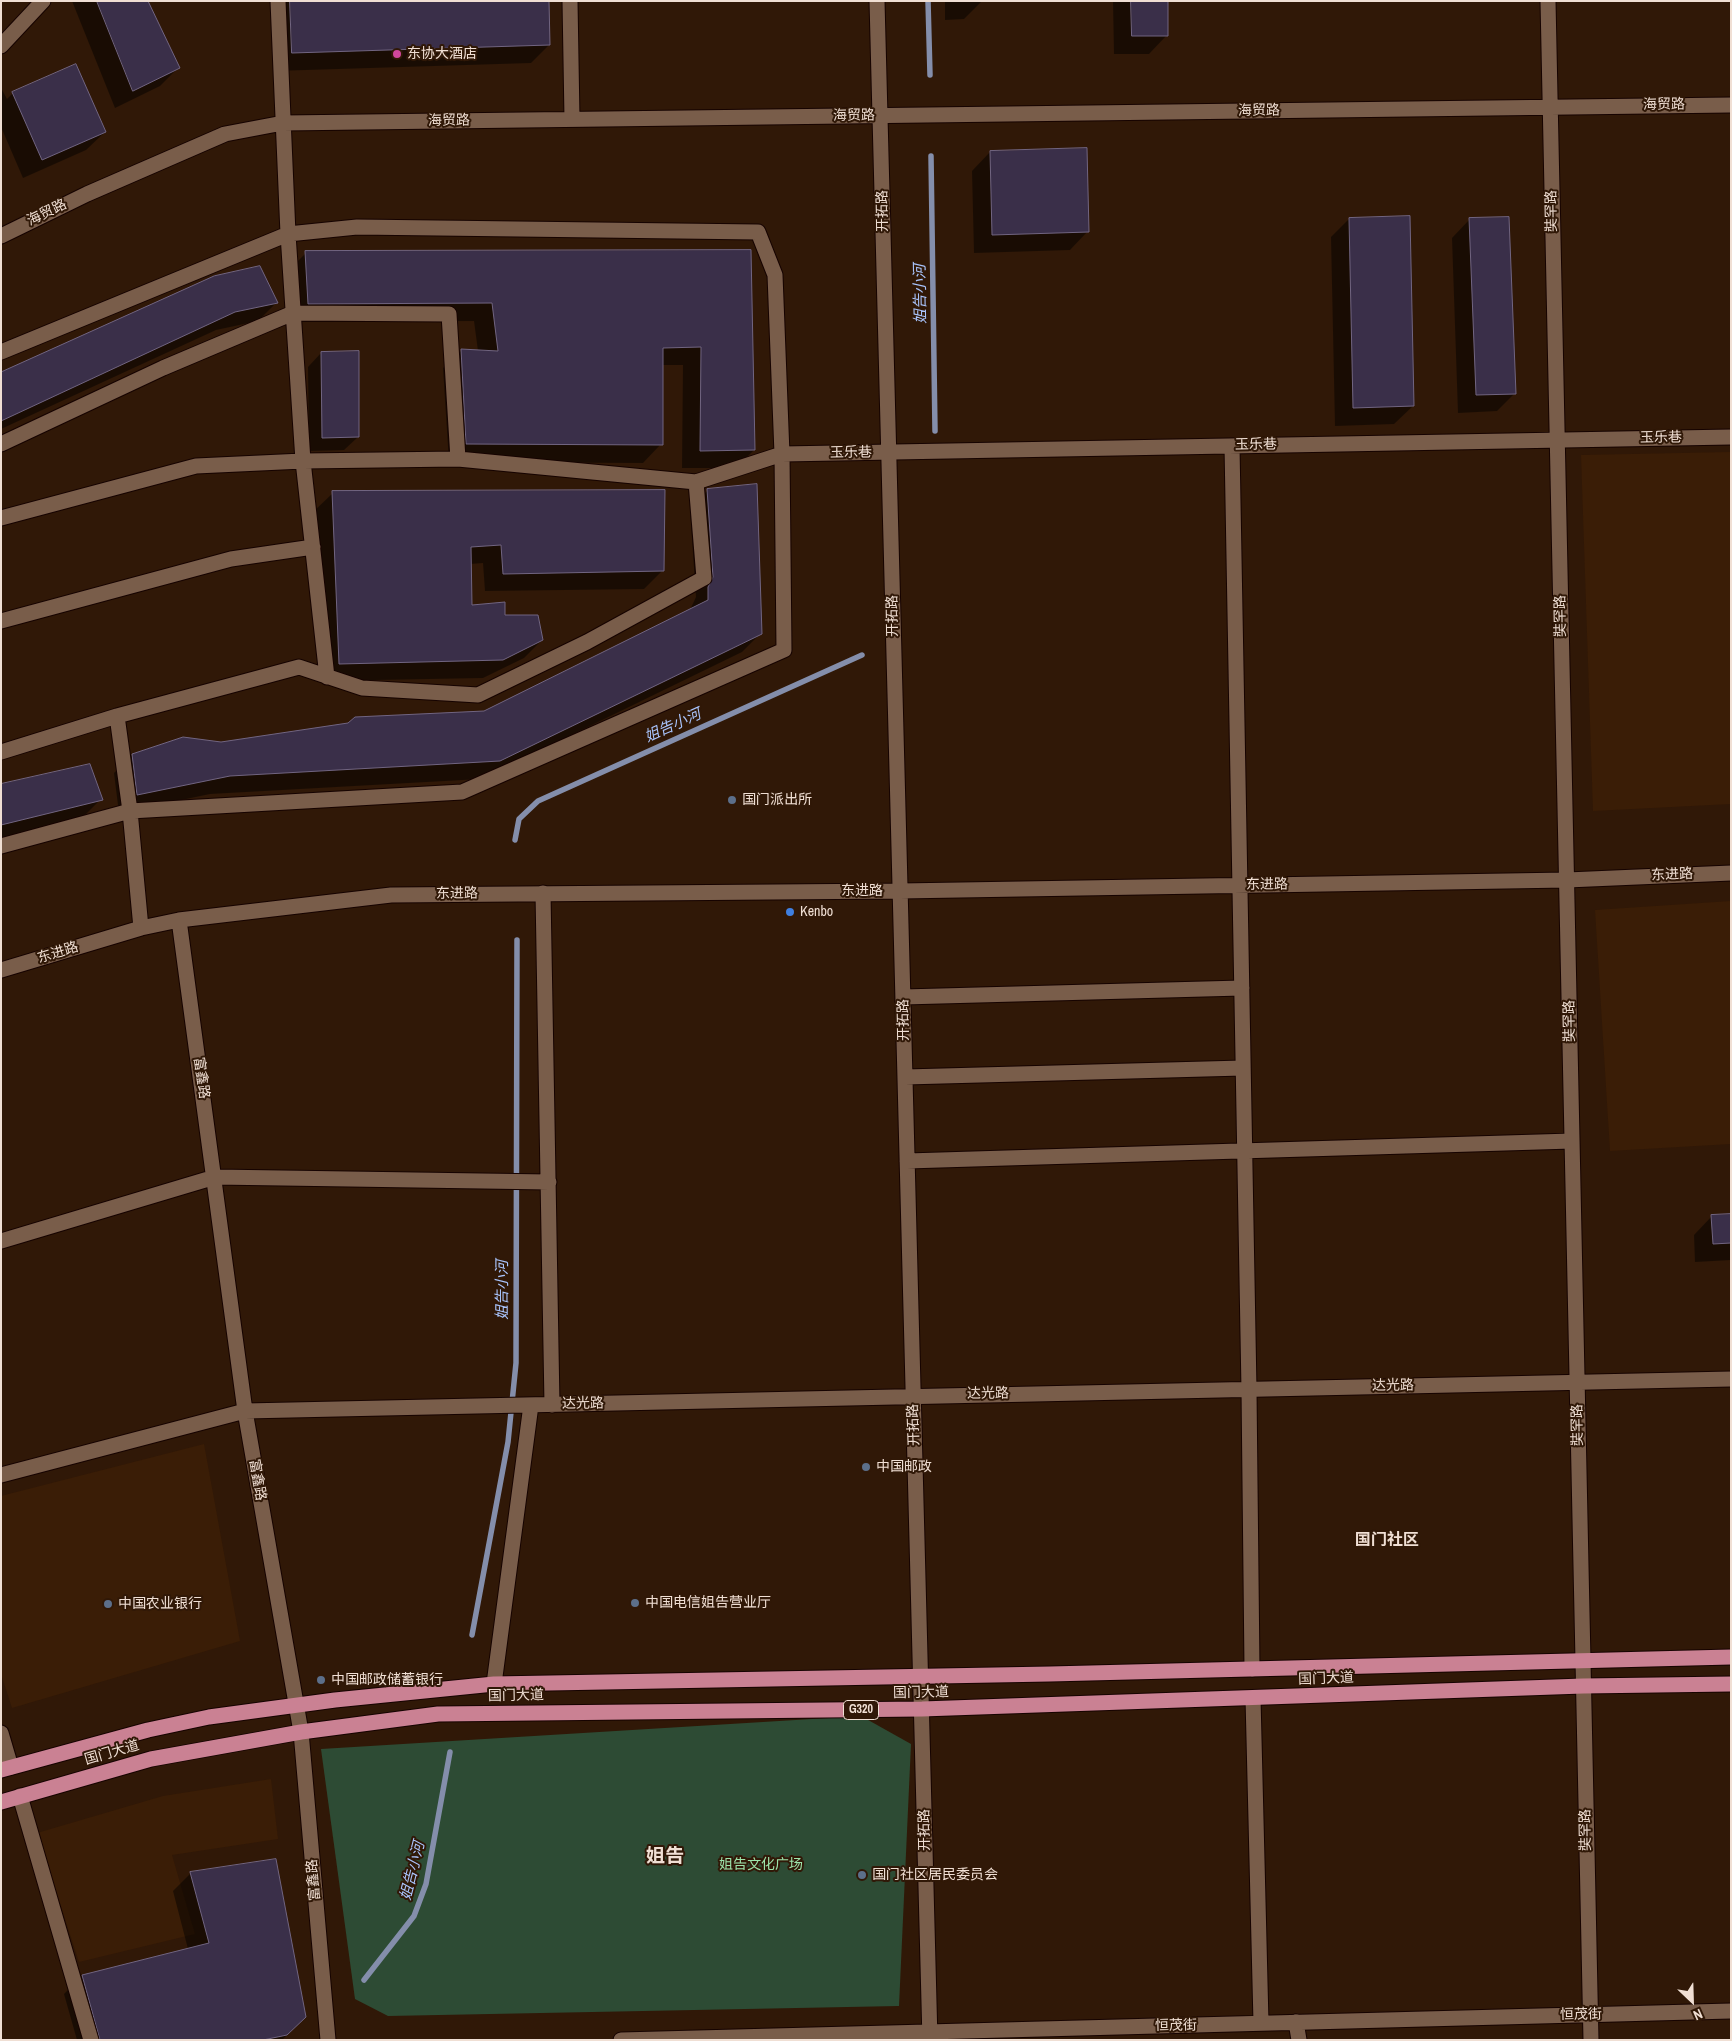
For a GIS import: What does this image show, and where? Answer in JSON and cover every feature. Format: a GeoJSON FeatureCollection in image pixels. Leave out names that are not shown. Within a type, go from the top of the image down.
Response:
{"type":"FeatureCollection","features":[{"type":"Feature","properties":{"kind":"highway","name":"国门大道"},"geometry":{"type":"LineString","coordinates":[[6,1768],[148,1730],[209,1717],[296,1705],[494,1684],[1252,1669],[1731,1657]]}},
{"type":"Feature","properties":{"kind":"highway","name":"国门大道"},"geometry":{"type":"LineString","coordinates":[[1,1802],[151,1760],[301,1732],[438,1714],[922,1709],[1583,1686],[1731,1684]]}},
{"type":"Feature","properties":{"kind":"street"},"geometry":{"type":"LineString","coordinates":[[1,46],[43,1]]}},
{"type":"Feature","properties":{"kind":"street"},"geometry":{"type":"LineString","coordinates":[[278,1],[288,234],[303,461],[327,677]]}},
{"type":"Feature","properties":{"kind":"street"},"geometry":{"type":"LineString","coordinates":[[570,1],[572,119]]}},
{"type":"Feature","properties":{"kind":"street","name":"开拓路"},"geometry":{"type":"LineString","coordinates":[[877,1],[930,2036]]}},
{"type":"Feature","properties":{"kind":"street","name":"奘罕路"},"geometry":{"type":"LineString","coordinates":[[1548,1],[1591,2040]]}},
{"type":"Feature","properties":{"kind":"street","name":"海贸路"},"geometry":{"type":"LineString","coordinates":[[1,236],[87,194],[225,134],[283,123],[1731,105]]}},
{"type":"Feature","properties":{"kind":"street"},"geometry":{"type":"LineString","coordinates":[[1,352],[288,234],[357,226],[758,232],[775,275],[782,454],[784,650],[462,792],[130,811],[1,846]]}},
{"type":"Feature","properties":{"kind":"street"},"geometry":{"type":"LineString","coordinates":[[1,444],[163,368],[293,313],[449,314],[458,459]]}},
{"type":"Feature","properties":{"kind":"street","name":"玉乐巷"},"geometry":{"type":"LineString","coordinates":[[696,482],[782,454],[1731,437]]}},
{"type":"Feature","properties":{"kind":"street"},"geometry":{"type":"LineString","coordinates":[[1232,446],[1249,1390],[1252,1669]]}},
{"type":"Feature","properties":{"kind":"street"},"geometry":{"type":"LineString","coordinates":[[1,518],[196,466],[303,461],[458,459],[696,482],[704,578],[587,642],[478,695],[362,688],[299,667],[117,716],[1,752]]}},
{"type":"Feature","properties":{"kind":"street"},"geometry":{"type":"LineString","coordinates":[[1,620],[231,559],[312,547]]}},
{"type":"Feature","properties":{"kind":"street"},"geometry":{"type":"LineString","coordinates":[[117,716],[130,811],[141,928]]}},
{"type":"Feature","properties":{"kind":"street","name":"东进路"},"geometry":{"type":"LineString","coordinates":[[1,970],[141,928],[179,920],[391,895],[1240,886],[1567,880],[1731,873]]}},
{"type":"Feature","properties":{"kind":"street"},"geometry":{"type":"LineString","coordinates":[[543,893],[550,1182],[552,1405]]}},
{"type":"Feature","properties":{"kind":"street","name":"富鑫路"},"geometry":{"type":"LineString","coordinates":[[179,920],[245,1411],[301,1732],[328,2040]]}},
{"type":"Feature","properties":{"kind":"street"},"geometry":{"type":"LineString","coordinates":[[903,997],[1242,988]]}},
{"type":"Feature","properties":{"kind":"street"},"geometry":{"type":"LineString","coordinates":[[905,1077],[1243,1068]]}},
{"type":"Feature","properties":{"kind":"street"},"geometry":{"type":"LineString","coordinates":[[907,1161],[1572,1141]]}},
{"type":"Feature","properties":{"kind":"street"},"geometry":{"type":"LineString","coordinates":[[1,1241],[215,1177],[550,1182]]}},
{"type":"Feature","properties":{"kind":"street","name":"达光路"},"geometry":{"type":"LineString","coordinates":[[1,1475],[245,1411],[1731,1379]]}},
{"type":"Feature","properties":{"kind":"street"},"geometry":{"type":"LineString","coordinates":[[494,1684],[528,1405]]}},
{"type":"Feature","properties":{"kind":"street"},"geometry":{"type":"LineString","coordinates":[[1253,1698],[1261,2024]]}},
{"type":"Feature","properties":{"kind":"street"},"geometry":{"type":"LineString","coordinates":[[1,1733],[6,1768]]}},
{"type":"Feature","properties":{"kind":"street"},"geometry":{"type":"LineString","coordinates":[[20,1796],[91,2040]]}},
{"type":"Feature","properties":{"kind":"street","name":"恒茂街"},"geometry":{"type":"LineString","coordinates":[[621,2040],[930,2036],[1296,2022],[1731,2011]]}},
{"type":"Feature","properties":{"kind":"street"},"geometry":{"type":"LineString","coordinates":[[1296,2022],[1300,2040]]}},
{"type":"Feature","properties":{"kind":"shaded area"},"geometry":{"type":"Polygon","coordinates":[[[1731,452],[1731,804],[1593,811],[1581,455],[1731,452]]]}},
{"type":"Feature","properties":{"kind":"shaded area"},"geometry":{"type":"Polygon","coordinates":[[[1731,901],[1731,1144],[1610,1151],[1595,910],[1731,901]]]}},
{"type":"Feature","properties":{"kind":"shaded area"},"geometry":{"type":"Polygon","coordinates":[[[204,1444],[240,1641],[12,1708],[1,1674],[1,1496],[204,1444]]]}},
{"type":"Feature","properties":{"kind":"shaded area"},"geometry":{"type":"Polygon","coordinates":[[[271,1779],[278,1839],[172,1855],[195,1934],[79,1962],[37,1833],[163,1796],[271,1779]]]}},
{"type":"Feature","properties":{"kind":"green space","name":"姐告文化广场"},"geometry":{"type":"Polygon","coordinates":[[[861,1716],[911,1744],[899,2006],[388,2016],[355,1999],[321,1749],[861,1716]]]}},
{"type":"Feature","properties":{"kind":"building"},"geometry":{"type":"Polygon","coordinates":[[[97,1],[148,1],[180,68],[133,91],[97,1]]]}},
{"type":"Feature","properties":{"kind":"building"},"geometry":{"type":"Polygon","coordinates":[[[290,1],[549,1],[550,45],[292,53],[290,1]]]}},
{"type":"Feature","properties":{"kind":"building"},"geometry":{"type":"Polygon","coordinates":[[[1131,1],[1168,1],[1168,36],[1132,36],[1131,1]]]}},
{"type":"Feature","properties":{"kind":"building"},"geometry":{"type":"Polygon","coordinates":[[[76,64],[106,132],[42,160],[12,92],[76,64]]]}},
{"type":"Feature","properties":{"kind":"building"},"geometry":{"type":"Polygon","coordinates":[[[1087,148],[1089,232],[992,235],[990,151],[1087,148]]]}},
{"type":"Feature","properties":{"kind":"building"},"geometry":{"type":"Polygon","coordinates":[[[1410,216],[1414,406],[1353,408],[1349,218],[1410,216]]]}},
{"type":"Feature","properties":{"kind":"building"},"geometry":{"type":"Polygon","coordinates":[[[1509,217],[1516,394],[1476,395],[1469,218],[1509,217]]]}},
{"type":"Feature","properties":{"kind":"building"},"geometry":{"type":"Polygon","coordinates":[[[751,250],[755,450],[700,451],[701,347],[663,348],[663,445],[466,444],[461,349],[498,351],[492,303],[308,304],[305,251],[751,250]]]}},
{"type":"Feature","properties":{"kind":"building"},"geometry":{"type":"Polygon","coordinates":[[[260,266],[278,303],[235,312],[1,421],[1,372],[214,276],[260,266]]]}},
{"type":"Feature","properties":{"kind":"building"},"geometry":{"type":"Polygon","coordinates":[[[359,351],[359,437],[322,438],[321,352],[359,351]]]}},
{"type":"Feature","properties":{"kind":"building"},"geometry":{"type":"Polygon","coordinates":[[[757,484],[762,634],[500,761],[230,776],[137,795],[132,754],[183,737],[221,742],[348,723],[355,717],[484,711],[708,600],[708,587],[713,577],[707,489],[757,484]]]}},
{"type":"Feature","properties":{"kind":"building"},"geometry":{"type":"Polygon","coordinates":[[[665,490],[664,571],[503,574],[501,545],[471,547],[472,605],[505,602],[505,615],[538,615],[543,640],[503,660],[339,664],[332,491],[665,490]]]}},
{"type":"Feature","properties":{"kind":"building"},"geometry":{"type":"Polygon","coordinates":[[[90,764],[103,800],[1,825],[1,784],[90,764]]]}},
{"type":"Feature","properties":{"kind":"building"},"geometry":{"type":"Polygon","coordinates":[[[1731,1214],[1731,1243],[1713,1244],[1711,1215],[1731,1214]]]}},
{"type":"Feature","properties":{"kind":"building"},"geometry":{"type":"Polygon","coordinates":[[[276,1859],[306,2017],[287,2035],[263,2040],[100,2040],[82,1975],[209,1943],[190,1872],[276,1859]]]}},
{"type":"Feature","properties":{"kind":"waterway","name":"姐告小河"},"geometry":{"type":"LineString","coordinates":[[928,1],[930,75]]}},
{"type":"Feature","properties":{"kind":"waterway","name":"姐告小河"},"geometry":{"type":"LineString","coordinates":[[931,156],[935,431]]}},
{"type":"Feature","properties":{"kind":"waterway","name":"姐告小河"},"geometry":{"type":"LineString","coordinates":[[515,840],[519,819],[538,801],[862,655]]}},
{"type":"Feature","properties":{"kind":"waterway","name":"姐告小河"},"geometry":{"type":"LineString","coordinates":[[472,1635],[508,1442],[516,1363],[517,940]]}},
{"type":"Feature","properties":{"kind":"waterway","name":"姐告小河"},"geometry":{"type":"LineString","coordinates":[[364,1980],[414,1916],[426,1884],[450,1752]]}},
{"type":"Feature","properties":{"kind":"place","name":"东协大酒店"},"geometry":{"type":"Point","coordinates":[397,54]}},
{"type":"Feature","properties":{"kind":"place","name":"国门派出所"},"geometry":{"type":"Point","coordinates":[732,800]}},
{"type":"Feature","properties":{"kind":"place","name":"Kenbo"},"geometry":{"type":"Point","coordinates":[790,912]}},
{"type":"Feature","properties":{"kind":"place","name":"中国邮政"},"geometry":{"type":"Point","coordinates":[866,1467]}},
{"type":"Feature","properties":{"kind":"place","name":"中国电信姐告营业厅"},"geometry":{"type":"Point","coordinates":[635,1603]}},
{"type":"Feature","properties":{"kind":"place","name":"中国农业银行"},"geometry":{"type":"Point","coordinates":[108,1604]}},
{"type":"Feature","properties":{"kind":"place","name":"中国邮政储蓄银行"},"geometry":{"type":"Point","coordinates":[321,1680]}},
{"type":"Feature","properties":{"kind":"place","name":"国门社区居民委员会"},"geometry":{"type":"Point","coordinates":[862,1875]}},
{"type":"Feature","properties":{"kind":"district","name":"国门社区"},"geometry":{"type":"Point","coordinates":[1387,1541]}},
{"type":"Feature","properties":{"kind":"district","name":"姐告"},"geometry":{"type":"Point","coordinates":[665,1857]}}]}
